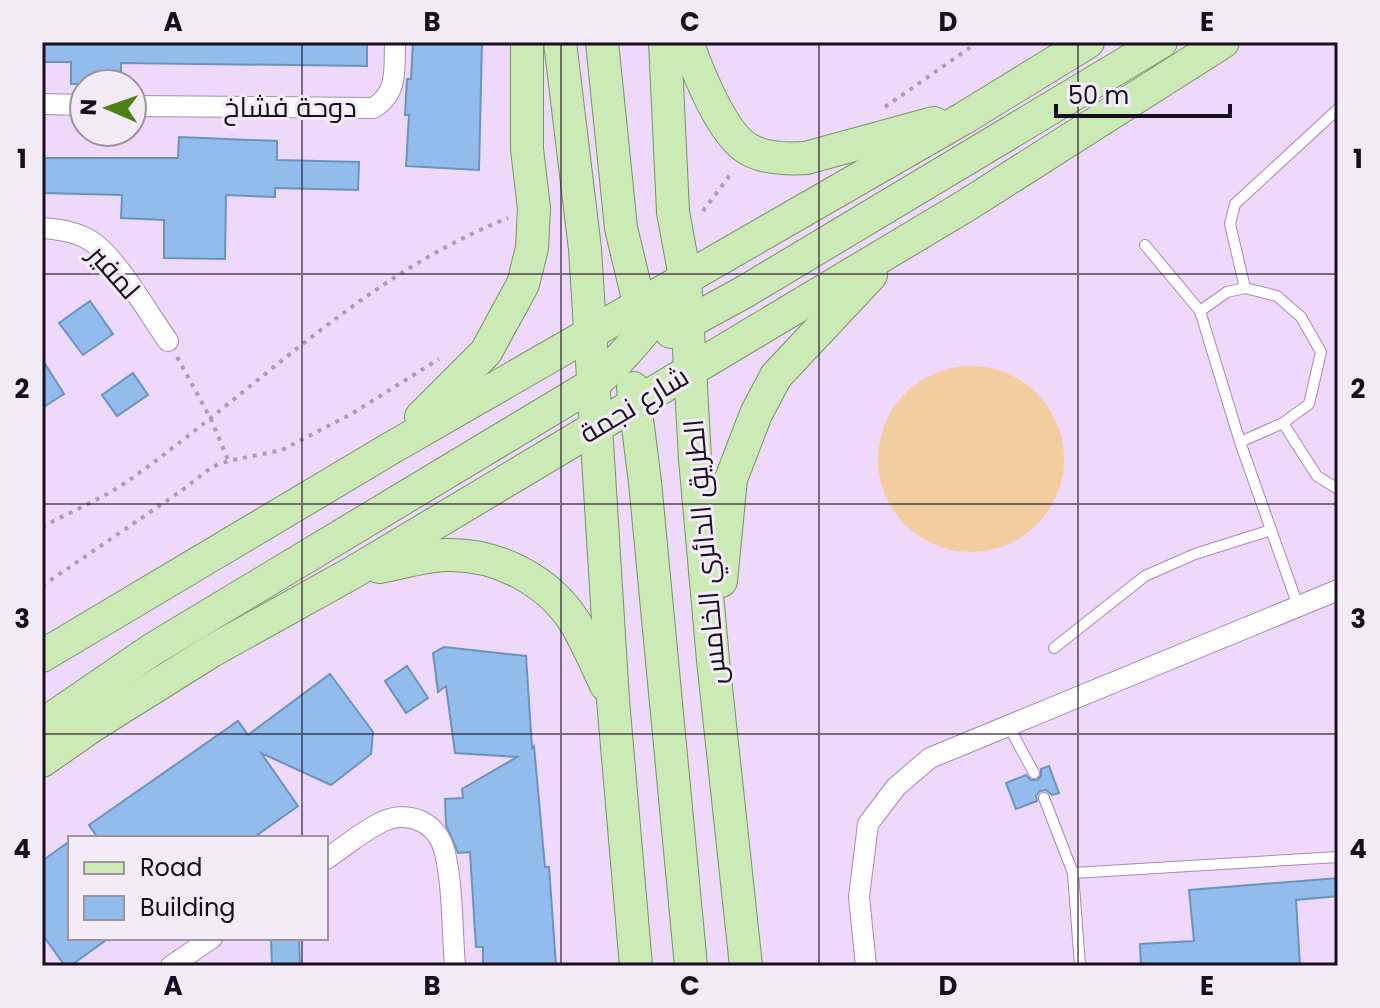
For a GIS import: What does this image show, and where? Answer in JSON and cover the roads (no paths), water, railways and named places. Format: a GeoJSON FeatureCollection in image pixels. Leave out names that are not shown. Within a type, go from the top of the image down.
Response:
{"type":"FeatureCollection","features":[{"type":"Feature","properties":{"kind":"main road"},"geometry":{"type":"LineString","coordinates":[[393,447],[486,352],[523,284],[532,248],[534,208],[527,149],[527,42]]}},
{"type":"Feature","properties":{"kind":"main road"},"geometry":{"type":"LineString","coordinates":[[560,42],[592,332],[613,700],[636,966]]}},
{"type":"Feature","properties":{"kind":"main road","name":"الطريق الدائري الخامس"},"geometry":{"type":"LineString","coordinates":[[602,42],[621,228],[659,323],[691,369],[695,459],[713,660],[746,966]]}},
{"type":"Feature","properties":{"kind":"main road"},"geometry":{"type":"LineString","coordinates":[[665,42],[673,212],[685,277]]}},
{"type":"Feature","properties":{"kind":"main road"},"geometry":{"type":"LineString","coordinates":[[687,42],[716,108],[729,129],[749,150],[786,159],[806,158],[879,137],[964,118]]}},
{"type":"Feature","properties":{"kind":"main road"},"geometry":{"type":"LineString","coordinates":[[630,379],[685,277],[964,118],[1088,42]]}},
{"type":"Feature","properties":{"kind":"main road"},"geometry":{"type":"LineString","coordinates":[[42,656],[592,332],[659,323],[760,283],[1161,42]]}},
{"type":"Feature","properties":{"kind":"main road","name":"شارع نجمة"},"geometry":{"type":"LineString","coordinates":[[42,761],[210,652],[352,573],[596,429],[630,379],[691,369],[967,205],[1223,42]]}},
{"type":"Feature","properties":{"kind":"main road"},"geometry":{"type":"LineString","coordinates":[[713,660],[731,479],[756,414],[776,376],[899,245]]}},
{"type":"Feature","properties":{"kind":"main road"},"geometry":{"type":"LineString","coordinates":[[592,332],[630,379],[691,966]]}},
{"type":"Feature","properties":{"kind":"main road"},"geometry":{"type":"LineString","coordinates":[[42,725],[153,649],[595,383],[630,379]]}},
{"type":"Feature","properties":{"kind":"main road"},"geometry":{"type":"LineString","coordinates":[[352,573],[446,555],[472,556],[519,572],[550,594],[575,623],[613,700]]}},
{"type":"Feature","properties":{"kind":"street","name":"دوحة فشاخ"},"geometry":{"type":"LineString","coordinates":[[148,106],[373,108],[383,102],[393,86],[395,42]]}},
{"type":"Feature","properties":{"kind":"street"},"geometry":{"type":"LineString","coordinates":[[42,104],[68,105]]}},
{"type":"Feature","properties":{"kind":"street","name":"لمفير"},"geometry":{"type":"LineString","coordinates":[[42,228],[72,233],[90,241],[105,253],[168,341]]}},
{"type":"Feature","properties":{"kind":"street"},"geometry":{"type":"LineString","coordinates":[[866,966],[859,897],[868,824],[896,787],[930,758],[1338,590]]}},
{"type":"Feature","properties":{"kind":"street"},"geometry":{"type":"LineString","coordinates":[[328,858],[379,822],[402,817],[421,819],[435,831],[445,851],[455,966]]}},
{"type":"Feature","properties":{"kind":"street"},"geometry":{"type":"LineString","coordinates":[[173,965],[209,940]]}},
{"type":"Feature","properties":{"kind":"lane"},"geometry":{"type":"LineString","coordinates":[[1245,288],[1230,224],[1235,204],[1338,109]]}},
{"type":"Feature","properties":{"kind":"lane"},"geometry":{"type":"LineString","coordinates":[[1145,245],[1200,311],[1240,442],[1298,606]]}},
{"type":"Feature","properties":{"kind":"lane"},"geometry":{"type":"LineString","coordinates":[[1200,311],[1227,292],[1245,288],[1277,296],[1301,317],[1321,352],[1309,404],[1283,423],[1240,442]]}},
{"type":"Feature","properties":{"kind":"lane"},"geometry":{"type":"LineString","coordinates":[[1283,423],[1317,476],[1338,489]]}},
{"type":"Feature","properties":{"kind":"lane"},"geometry":{"type":"LineString","coordinates":[[1054,648],[1145,576],[1195,554],[1271,530]]}},
{"type":"Feature","properties":{"kind":"lane"},"geometry":{"type":"LineString","coordinates":[[1008,725],[1034,773]]}},
{"type":"Feature","properties":{"kind":"lane"},"geometry":{"type":"LineString","coordinates":[[1044,798],[1073,873],[1080,966]]}},
{"type":"Feature","properties":{"kind":"lane"},"geometry":{"type":"LineString","coordinates":[[1073,873],[1338,857]]}}]}
